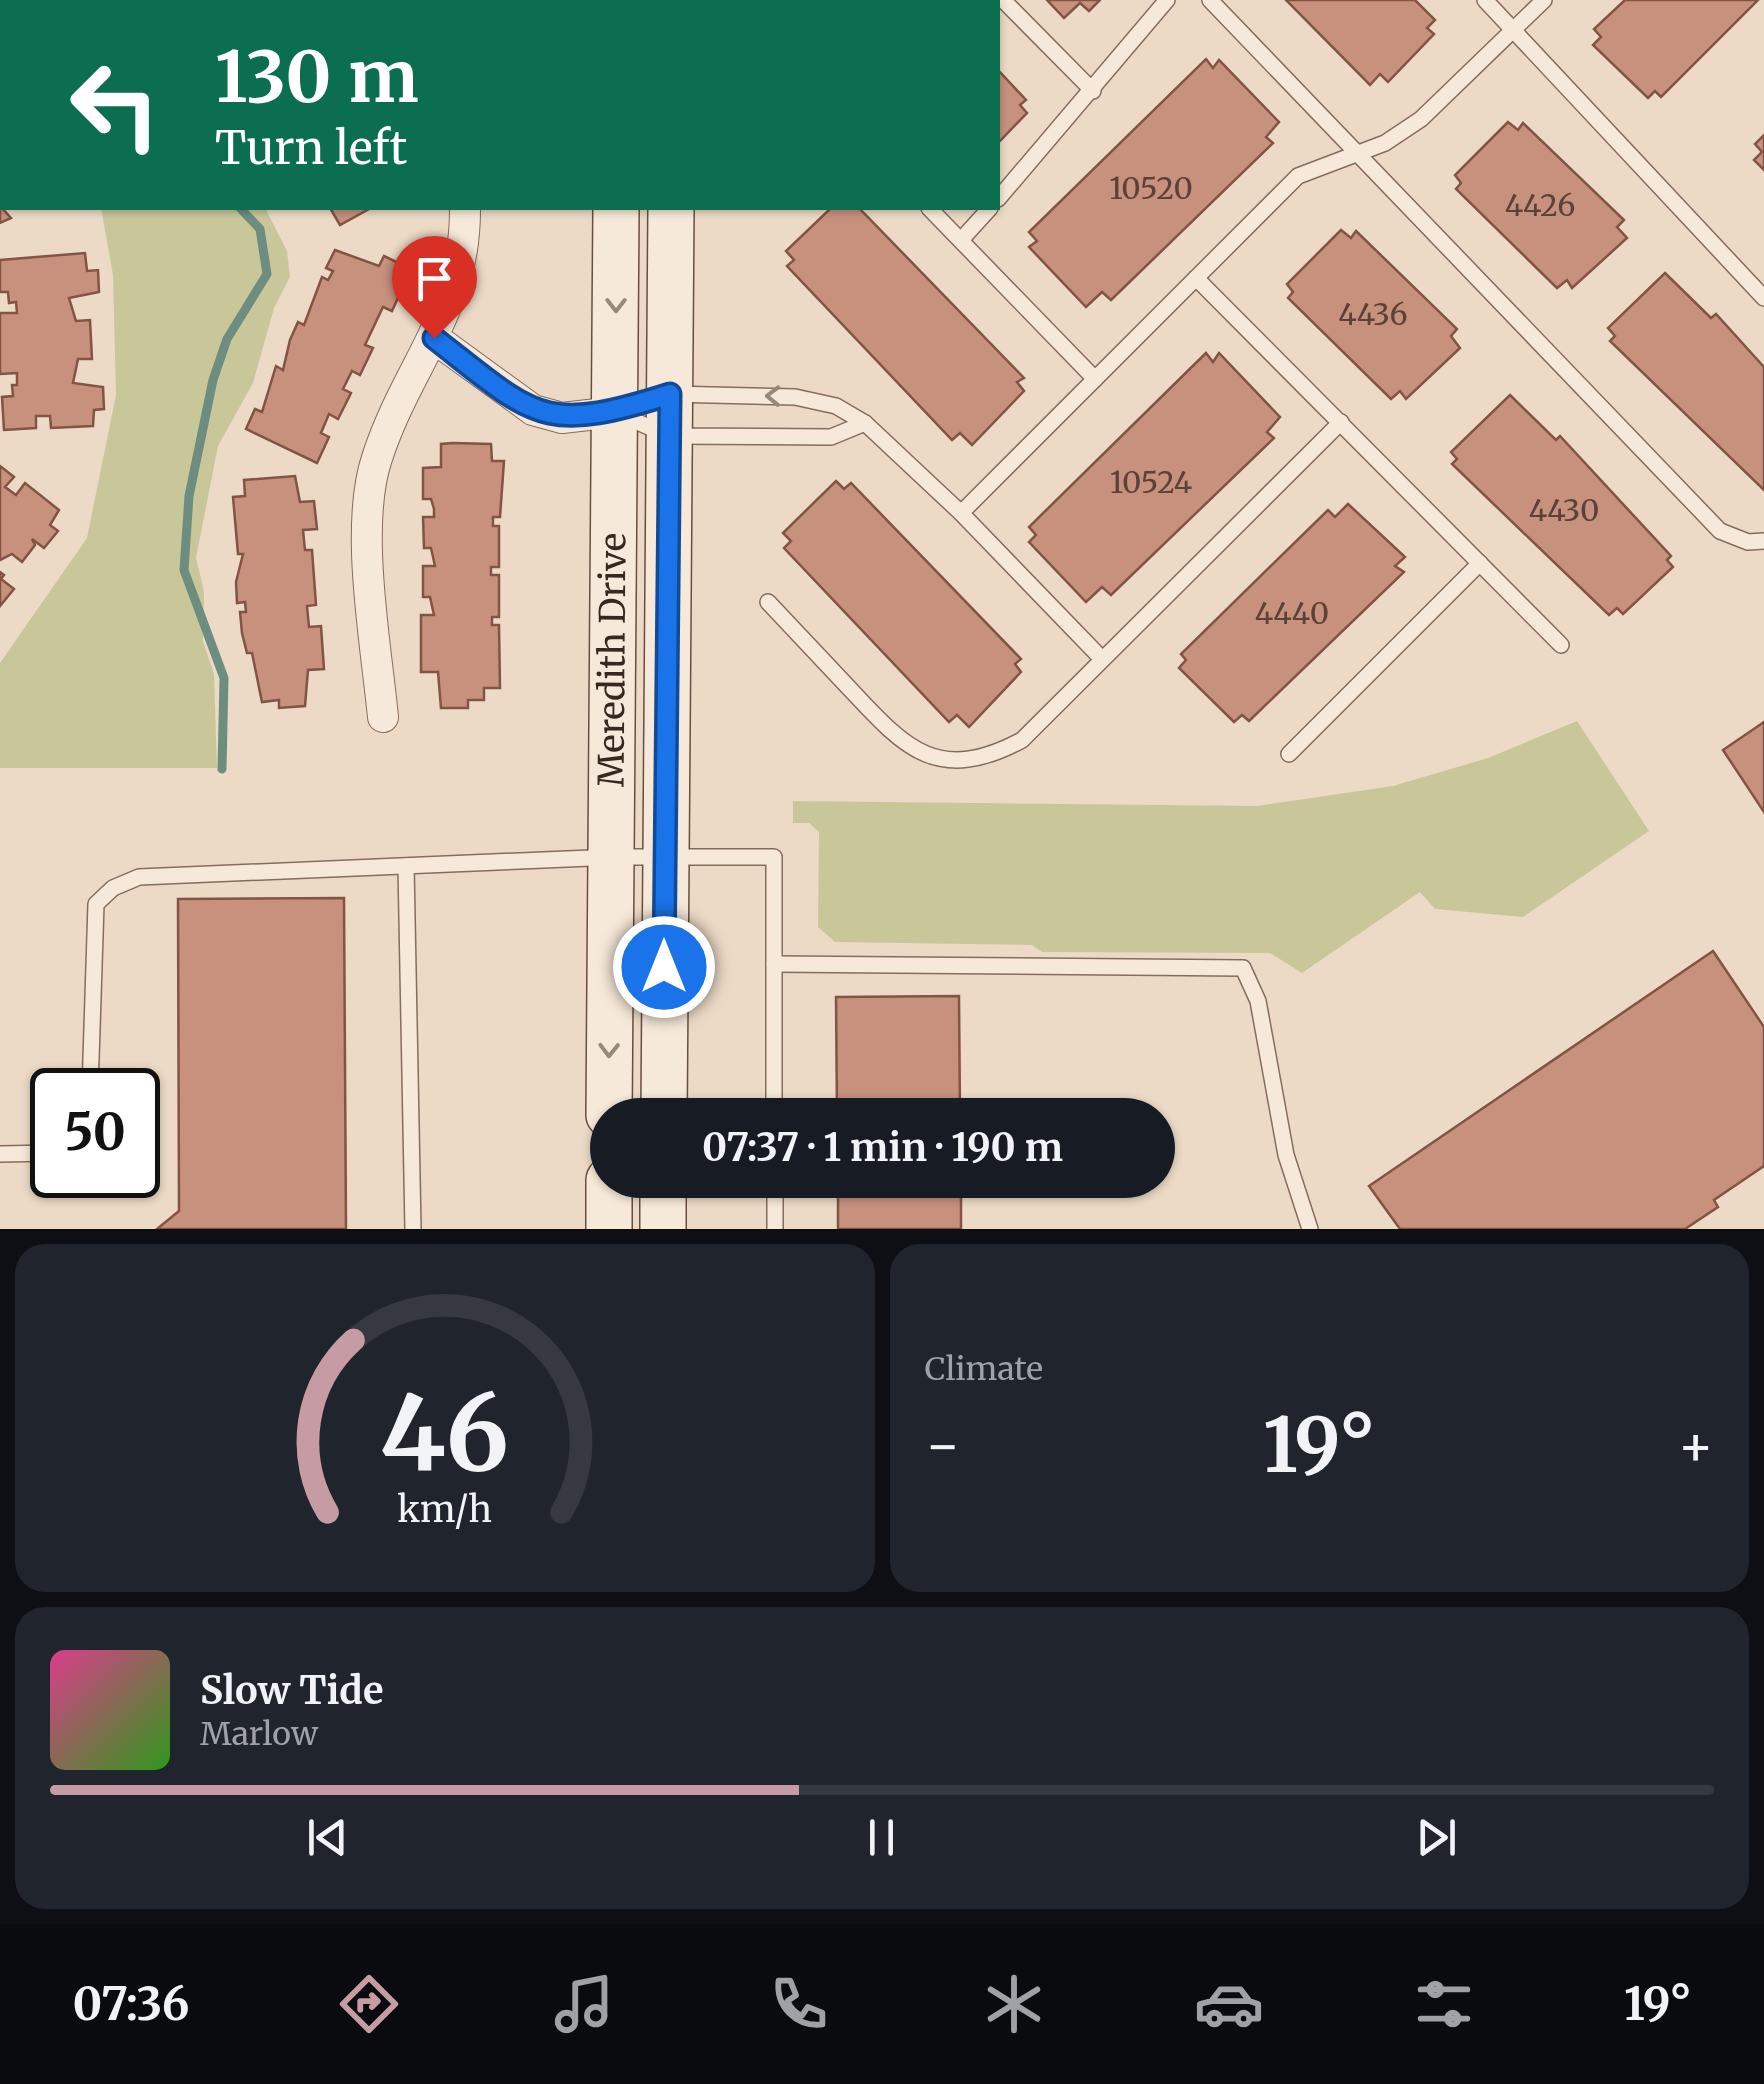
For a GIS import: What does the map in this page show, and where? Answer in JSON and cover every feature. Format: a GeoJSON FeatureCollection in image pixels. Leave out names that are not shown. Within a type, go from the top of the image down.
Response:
{"type":"FeatureCollection","features":[{"type":"Feature","properties":{"kind":"main road","name":"Meredith Drive"},"geometry":{"type":"LineString","coordinates":[[609,1098],[616,210]]}},
{"type":"Feature","properties":{"kind":"main road","name":"Meredith Drive"},"geometry":{"type":"LineString","coordinates":[[664,1098],[671,210]]}},
{"type":"Feature","properties":{"kind":"main road"},"geometry":{"type":"LineString","coordinates":[[608,1229],[609,1198]]}},
{"type":"Feature","properties":{"kind":"main road"},"geometry":{"type":"LineString","coordinates":[[663,1229],[664,1198]]}},
{"type":"Feature","properties":{"kind":"street"},"geometry":{"type":"LineString","coordinates":[[382,717],[368,499],[388,427],[434,338],[459,278],[465,210]]}},
{"type":"Feature","properties":{"kind":"street"},"geometry":{"type":"LineString","coordinates":[[434,338],[533,410],[562,418],[615,412]]}},
{"type":"Feature","properties":{"kind":"lane"},"geometry":{"type":"LineString","coordinates":[[1003,0],[1093,91]]}},
{"type":"Feature","properties":{"kind":"lane"},"geometry":{"type":"LineString","coordinates":[[1000,197],[1167,0]]}},
{"type":"Feature","properties":{"kind":"lane"},"geometry":{"type":"LineString","coordinates":[[1210,0],[1720,531],[1748,542],[1764,542]]}},
{"type":"Feature","properties":{"kind":"lane"},"geometry":{"type":"LineString","coordinates":[[1484,0],[1764,298]]}},
{"type":"Feature","properties":{"kind":"lane"},"geometry":{"type":"LineString","coordinates":[[961,513],[1298,176],[1384,143],[1421,119],[1544,0]]}},
{"type":"Feature","properties":{"kind":"lane"},"geometry":{"type":"LineString","coordinates":[[931,210],[1095,379]]}},
{"type":"Feature","properties":{"kind":"lane"},"geometry":{"type":"LineString","coordinates":[[961,240],[988,210]]}},
{"type":"Feature","properties":{"kind":"lane"},"geometry":{"type":"LineString","coordinates":[[1196,278],[1562,645]]}},
{"type":"Feature","properties":{"kind":"lane"},"geometry":{"type":"LineString","coordinates":[[615,412],[670,415],[795,397],[836,406],[865,423],[961,513],[1102,659]]}},
{"type":"Feature","properties":{"kind":"lane"},"geometry":{"type":"LineString","coordinates":[[615,412],[670,415],[831,437],[865,423]]}},
{"type":"Feature","properties":{"kind":"lane"},"geometry":{"type":"LineString","coordinates":[[768,602],[900,743],[957,760],[988,758],[1022,740],[1341,422]]}},
{"type":"Feature","properties":{"kind":"lane"},"geometry":{"type":"LineString","coordinates":[[1289,754],[1480,562]]}},
{"type":"Feature","properties":{"kind":"lane"},"geometry":{"type":"LineString","coordinates":[[91,1068],[96,904],[113,888],[139,878],[614,856],[774,856],[774,1098]]}},
{"type":"Feature","properties":{"kind":"lane"},"geometry":{"type":"LineString","coordinates":[[406,866],[413,1229]]}},
{"type":"Feature","properties":{"kind":"lane"},"geometry":{"type":"LineString","coordinates":[[774,964],[1243,968],[1258,1001],[1286,1155],[1310,1229]]}},
{"type":"Feature","properties":{"kind":"lane"},"geometry":{"type":"LineString","coordinates":[[0,1154],[30,1153]]}},
{"type":"Feature","properties":{"kind":"lane"},"geometry":{"type":"LineString","coordinates":[[774,1198],[775,1229]]}},
{"type":"Feature","properties":{"kind":"shaded area"},"geometry":{"type":"Polygon","coordinates":[[[101,210],[266,210],[287,251],[290,277],[274,308],[253,383],[218,446],[196,558],[204,591],[203,641],[214,674],[217,768],[0,768],[0,663],[87,538],[116,395],[113,275],[101,210]]]}},
{"type":"Feature","properties":{"kind":"shaded area"},"geometry":{"type":"Polygon","coordinates":[[[1577,721],[1649,831],[1523,917],[1435,909],[1420,892],[1302,973],[1270,953],[1042,952],[1032,945],[835,942],[818,927],[819,832],[809,823],[793,823],[793,801],[1257,806],[1393,786],[1488,758],[1577,721]]]}},
{"type":"Feature","properties":{"kind":"building"},"geometry":{"type":"Polygon","coordinates":[[[1047,0],[1100,0],[1089,11],[1080,3],[1064,18],[1047,0]]]}},
{"type":"Feature","properties":{"kind":"building"},"geometry":{"type":"Polygon","coordinates":[[[1286,0],[1415,0],[1435,20],[1427,28],[1434,34],[1388,82],[1380,74],[1370,85],[1286,0]]]}},
{"type":"Feature","properties":{"kind":"building"},"geometry":{"type":"Polygon","coordinates":[[[1625,0],[1758,0],[1661,97],[1655,91],[1648,98],[1593,45],[1601,37],[1594,29],[1625,0]]]}},
{"type":"Feature","properties":{"kind":"building"},"geometry":{"type":"Polygon","coordinates":[[[1206,59],[1213,68],[1219,60],[1279,122],[1266,137],[1273,143],[1111,300],[1102,292],[1086,307],[1029,247],[1037,241],[1029,232],[1206,59]]]}},
{"type":"Feature","properties":{"kind":"building"},"geometry":{"type":"Polygon","coordinates":[[[1000,72],[1026,100],[1020,105],[1027,113],[1000,141],[1000,72]]]}},
{"type":"Feature","properties":{"kind":"building"},"geometry":{"type":"Polygon","coordinates":[[[1508,122],[1518,130],[1523,123],[1624,220],[1617,227],[1627,238],[1572,288],[1567,280],[1557,288],[1456,189],[1461,183],[1455,175],[1508,122]]]}},
{"type":"Feature","properties":{"kind":"building"},"geometry":{"type":"Polygon","coordinates":[[[1764,135],[1764,170],[1754,160],[1762,152],[1755,144],[1764,135]]]}},
{"type":"Feature","properties":{"kind":"building"},"geometry":{"type":"Polygon","coordinates":[[[0,210],[4,210],[11,218],[0,223],[0,210]]]}},
{"type":"Feature","properties":{"kind":"building"},"geometry":{"type":"Polygon","coordinates":[[[331,210],[367,210],[340,225],[331,210]]]}},
{"type":"Feature","properties":{"kind":"building"},"geometry":{"type":"Polygon","coordinates":[[[829,210],[861,210],[1024,378],[1017,382],[1024,391],[972,445],[960,433],[952,440],[787,266],[794,260],[786,251],[829,210]]]}},
{"type":"Feature","properties":{"kind":"building"},"geometry":{"type":"Polygon","coordinates":[[[1341,230],[1351,238],[1356,231],[1457,329],[1451,336],[1460,348],[1406,399],[1400,391],[1391,399],[1288,298],[1293,292],[1287,284],[1341,230]]]}},
{"type":"Feature","properties":{"kind":"building"},"geometry":{"type":"Polygon","coordinates":[[[335,250],[379,266],[384,256],[411,269],[392,311],[383,307],[365,345],[373,348],[360,375],[352,371],[343,389],[351,393],[338,419],[329,414],[321,433],[329,437],[317,463],[246,429],[255,409],[262,412],[276,366],[283,370],[290,340],[298,322],[304,325],[322,277],[328,280],[333,271],[326,268],[335,250]]]}},
{"type":"Feature","properties":{"kind":"building"},"geometry":{"type":"Polygon","coordinates":[[[85,253],[87,271],[98,270],[99,292],[69,298],[76,321],[90,320],[92,359],[78,359],[73,383],[103,387],[104,409],[94,410],[93,426],[51,428],[50,416],[36,416],[36,428],[4,430],[2,397],[13,396],[17,373],[0,374],[0,313],[17,313],[16,302],[9,303],[8,292],[0,292],[0,260],[85,253]]]}},
{"type":"Feature","properties":{"kind":"building"},"geometry":{"type":"Polygon","coordinates":[[[1665,273],[1711,318],[1716,314],[1764,367],[1764,490],[1610,341],[1615,336],[1608,328],[1665,273]]]}},
{"type":"Feature","properties":{"kind":"building"},"geometry":{"type":"Polygon","coordinates":[[[1206,353],[1213,362],[1219,353],[1280,417],[1267,432],[1274,438],[1111,595],[1102,587],[1086,602],[1029,542],[1036,535],[1029,527],[1206,353]]]}},
{"type":"Feature","properties":{"kind":"building"},"geometry":{"type":"Polygon","coordinates":[[[1510,395],[1556,440],[1560,436],[1671,556],[1667,560],[1673,567],[1623,614],[1617,608],[1609,615],[1452,464],[1457,459],[1451,452],[1510,395]]]}},
{"type":"Feature","properties":{"kind":"building"},"geometry":{"type":"Polygon","coordinates":[[[441,444],[491,444],[492,461],[504,461],[500,517],[493,517],[493,526],[499,526],[499,567],[491,567],[491,575],[499,575],[499,617],[492,617],[492,625],[499,625],[500,688],[484,688],[484,700],[468,700],[468,708],[441,708],[438,672],[421,672],[421,615],[434,615],[430,597],[423,597],[423,566],[435,566],[431,548],[424,548],[423,517],[434,517],[434,509],[431,499],[423,499],[423,468],[441,467],[441,444]]]}},
{"type":"Feature","properties":{"kind":"building"},"geometry":{"type":"Polygon","coordinates":[[[0,466],[14,477],[5,487],[16,495],[25,483],[59,510],[50,525],[58,531],[44,548],[32,539],[35,545],[22,562],[12,554],[0,560],[0,466]]]}},
{"type":"Feature","properties":{"kind":"building"},"geometry":{"type":"Polygon","coordinates":[[[295,476],[300,502],[314,501],[317,529],[303,530],[305,550],[312,550],[316,605],[307,606],[309,627],[321,626],[324,669],[308,670],[305,706],[279,708],[279,700],[262,702],[252,653],[247,653],[242,633],[240,612],[246,612],[245,602],[237,603],[236,582],[243,554],[238,554],[233,497],[245,496],[244,480],[295,476]]]}},
{"type":"Feature","properties":{"kind":"building"},"geometry":{"type":"Polygon","coordinates":[[[836,481],[844,489],[851,483],[1021,659],[1015,664],[1021,672],[969,727],[957,715],[949,722],[784,548],[791,541],[783,533],[836,481]]]}},
{"type":"Feature","properties":{"kind":"building"},"geometry":{"type":"Polygon","coordinates":[[[1348,504],[1405,557],[1395,566],[1404,572],[1249,721],[1242,715],[1234,722],[1179,668],[1186,660],[1181,654],[1328,510],[1335,517],[1348,504]]]}},
{"type":"Feature","properties":{"kind":"building"},"geometry":{"type":"Polygon","coordinates":[[[0,572],[4,575],[1,579],[14,589],[0,606],[0,572]]]}},
{"type":"Feature","properties":{"kind":"building"},"geometry":{"type":"Polygon","coordinates":[[[1764,722],[1764,812],[1723,750],[1764,722]]]}},
{"type":"Feature","properties":{"kind":"building"},"geometry":{"type":"Polygon","coordinates":[[[344,898],[346,1229],[157,1229],[179,1211],[178,899],[344,898]]]}},
{"type":"Feature","properties":{"kind":"building"},"geometry":{"type":"Polygon","coordinates":[[[1713,951],[1764,1027],[1764,1166],[1714,1200],[1718,1207],[1685,1229],[1400,1229],[1369,1186],[1713,951]]]}},
{"type":"Feature","properties":{"kind":"building"},"geometry":{"type":"Polygon","coordinates":[[[959,996],[960,1098],[837,1098],[836,997],[959,996]]]}},
{"type":"Feature","properties":{"kind":"building"},"geometry":{"type":"Polygon","coordinates":[[[838,1198],[961,1198],[961,1229],[838,1229],[838,1198]]]}},
{"type":"Feature","properties":{"kind":"waterway"},"geometry":{"type":"LineString","coordinates":[[222,769],[224,678],[184,570],[189,496],[213,380],[227,339],[267,274],[260,229],[242,210]]}},
{"type":"Feature","properties":{"kind":"route"},"geometry":{"type":"LineString","coordinates":[[434,338],[533,410],[562,418],[615,412],[670,394],[664,967]]}}]}
